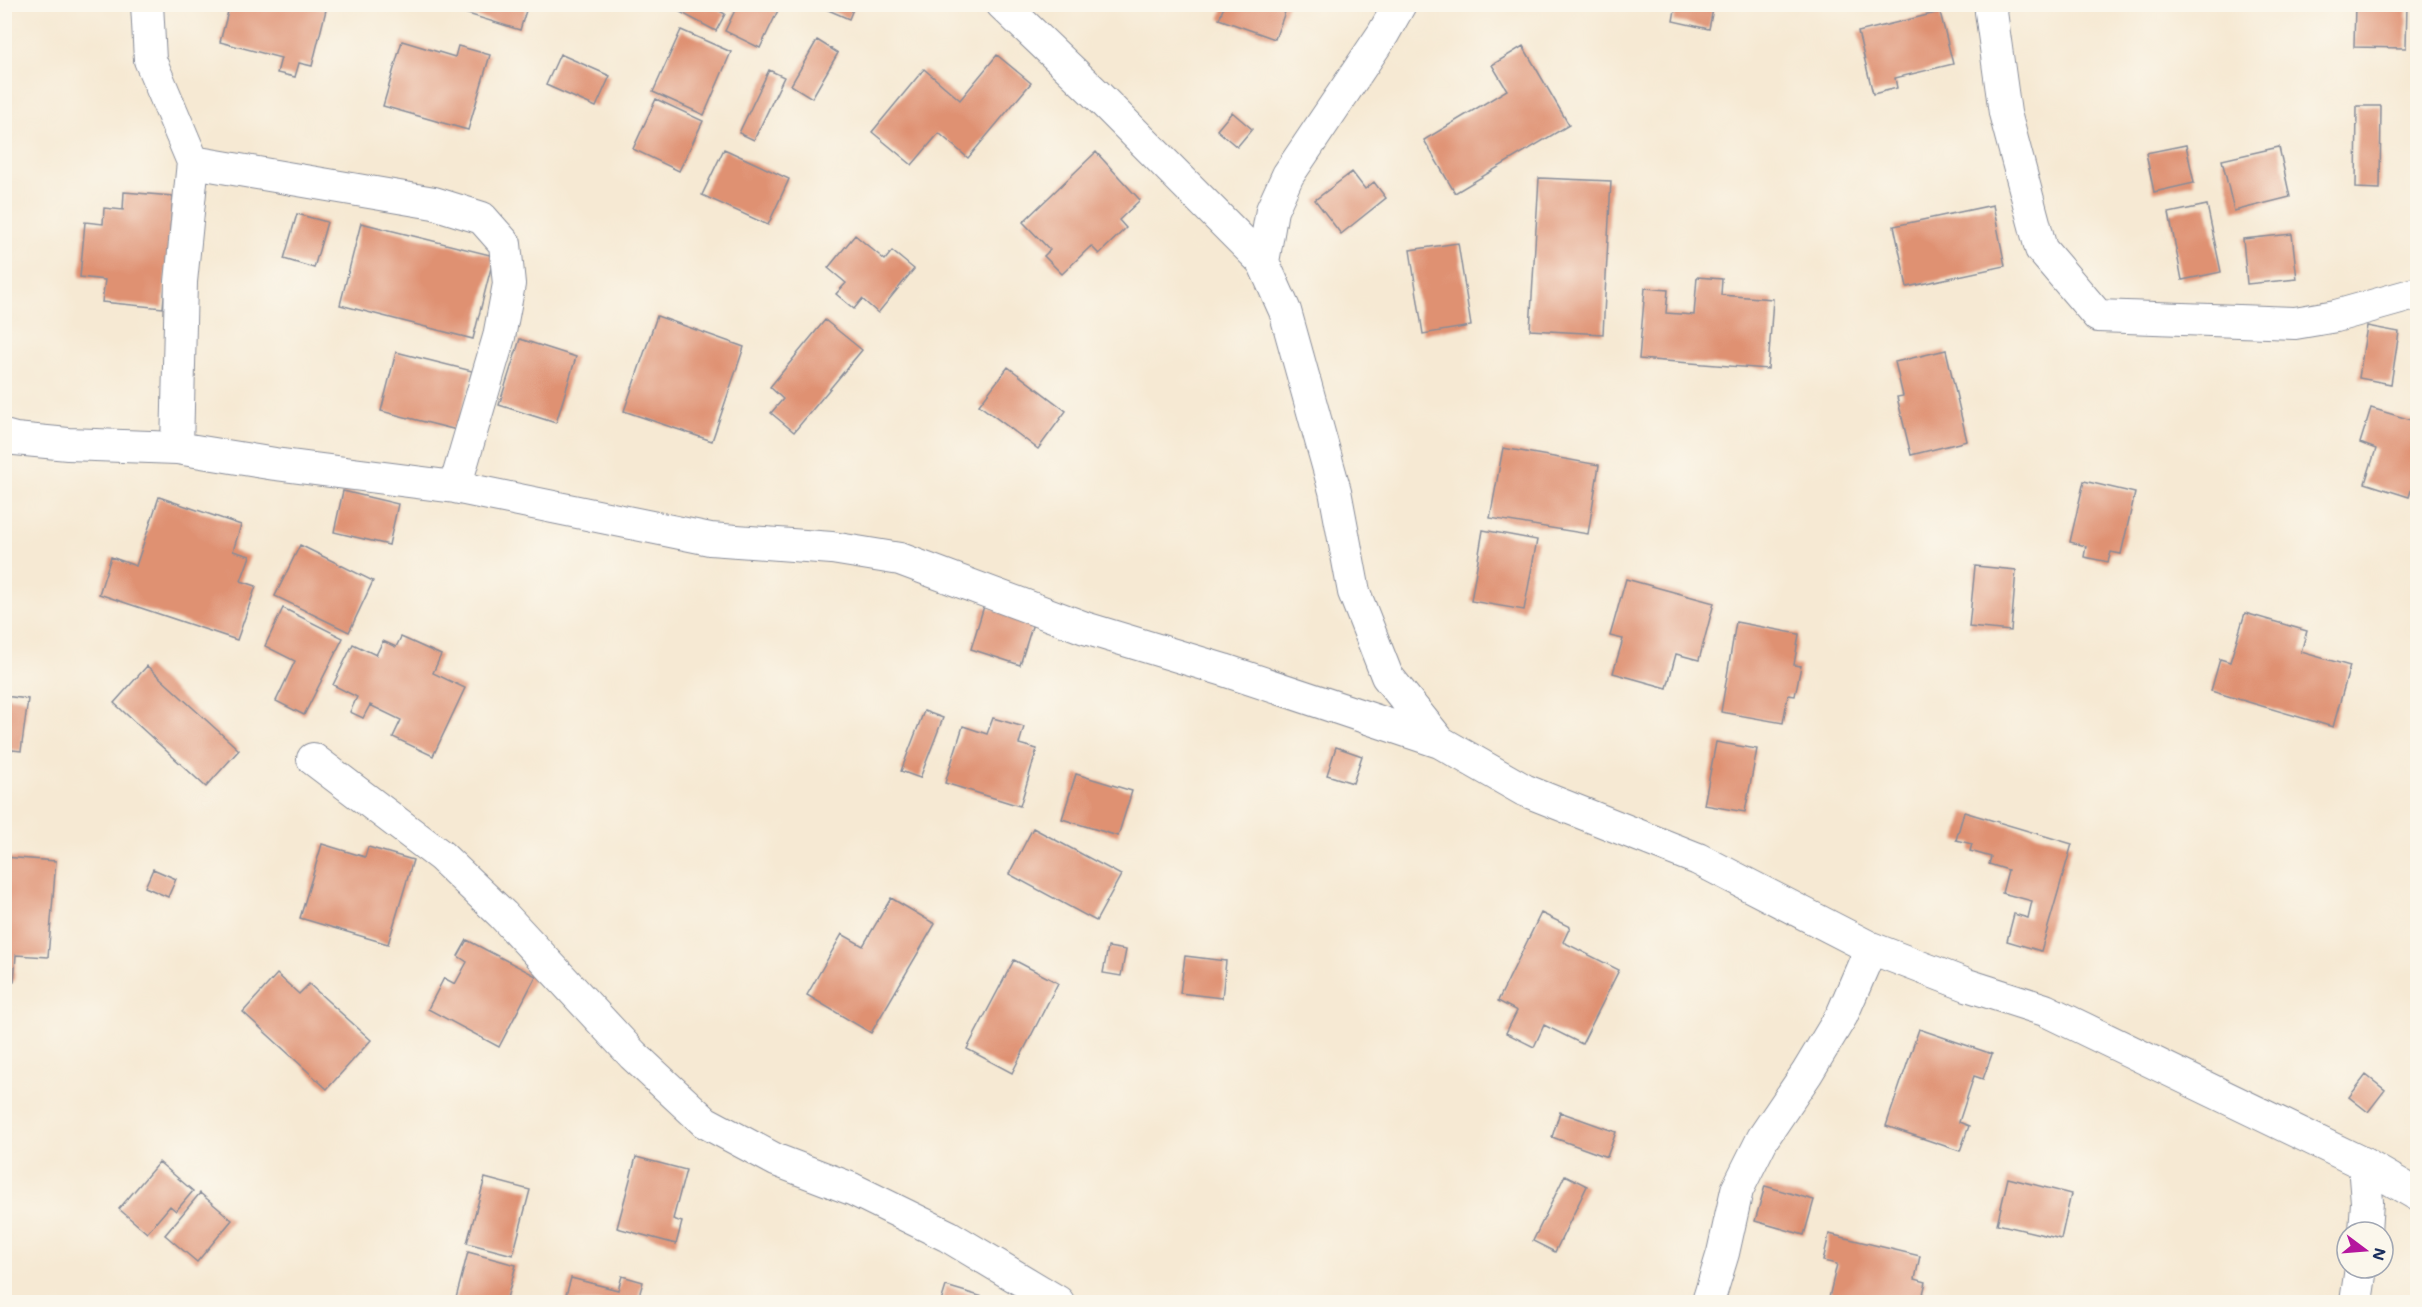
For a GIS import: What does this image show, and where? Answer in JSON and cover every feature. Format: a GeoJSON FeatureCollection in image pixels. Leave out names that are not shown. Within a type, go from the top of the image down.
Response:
{"type":"FeatureCollection","features":[{"type":"Feature","properties":{"kind":"street"},"geometry":{"type":"LineString","coordinates":[[147,4],[150,60],[193,162],[181,282],[177,448]]}},
{"type":"Feature","properties":{"kind":"street"},"geometry":{"type":"LineString","coordinates":[[1002,4],[1094,92],[1263,262],[1285,311],[1335,491],[1354,592],[1387,676],[1440,742]]}},
{"type":"Feature","properties":{"kind":"street"},"geometry":{"type":"LineString","coordinates":[[1263,262],[1272,210],[1288,175],[1383,34],[1400,4]]}},
{"type":"Feature","properties":{"kind":"street"},"geometry":{"type":"LineString","coordinates":[[1993,4],[1991,12],[2005,113],[2041,249],[2098,316],[2295,323],[2336,316],[2418,293]]}},
{"type":"Feature","properties":{"kind":"street"},"geometry":{"type":"LineString","coordinates":[[193,162],[434,203],[482,218],[505,244],[509,284],[499,337],[455,487]]}},
{"type":"Feature","properties":{"kind":"street"},"geometry":{"type":"LineString","coordinates":[[4,436],[69,444],[177,448],[275,464],[455,487],[710,539],[832,548],[900,559],[1085,628],[1224,670],[1440,742],[1524,790],[1698,859],[1871,948],[1967,985],[2045,1010],[2364,1164],[2418,1195]]}},
{"type":"Feature","properties":{"kind":"street"},"geometry":{"type":"LineString","coordinates":[[314,759],[441,856],[503,915],[633,1054],[705,1122],[776,1160],[852,1189],[948,1236],[1058,1302]]}},
{"type":"Feature","properties":{"kind":"street"},"geometry":{"type":"LineString","coordinates":[[1708,1302],[1723,1253],[1737,1190],[1763,1138],[1808,1073],[1842,1015],[1871,948]]}},
{"type":"Feature","properties":{"kind":"street"},"geometry":{"type":"LineString","coordinates":[[2364,1164],[2366,1220]]}},
{"type":"Feature","properties":{"kind":"street"},"geometry":{"type":"LineString","coordinates":[[2356,1302],[2359,1280]]}},
{"type":"Feature","properties":{"kind":"building"},"geometry":{"type":"Polygon","coordinates":[[[230,4],[304,4],[326,10],[312,66],[299,63],[295,77],[277,73],[281,58],[220,42],[230,4]]]}},
{"type":"Feature","properties":{"kind":"building"},"geometry":{"type":"Polygon","coordinates":[[[449,4],[528,4],[520,30],[448,8],[449,4]]]}},
{"type":"Feature","properties":{"kind":"building"},"geometry":{"type":"Polygon","coordinates":[[[684,4],[708,4],[725,14],[716,31],[680,12],[684,4]]]}},
{"type":"Feature","properties":{"kind":"building"},"geometry":{"type":"Polygon","coordinates":[[[738,4],[781,4],[760,48],[725,31],[738,4]]]}},
{"type":"Feature","properties":{"kind":"building"},"geometry":{"type":"Polygon","coordinates":[[[828,4],[855,4],[849,19],[826,9],[828,4]]]}},
{"type":"Feature","properties":{"kind":"building"},"geometry":{"type":"Polygon","coordinates":[[[1225,4],[1288,4],[1275,39],[1219,19],[1225,4]]]}},
{"type":"Feature","properties":{"kind":"building"},"geometry":{"type":"Polygon","coordinates":[[[1676,4],[1714,4],[1709,29],[1673,21],[1676,4]]]}},
{"type":"Feature","properties":{"kind":"building"},"geometry":{"type":"Polygon","coordinates":[[[2355,4],[2407,4],[2406,48],[2354,47],[2355,4]]]}},
{"type":"Feature","properties":{"kind":"building"},"geometry":{"type":"Polygon","coordinates":[[[1940,12],[1953,64],[1895,78],[1897,88],[1873,94],[1858,32],[1940,12]]]}},
{"type":"Feature","properties":{"kind":"building"},"geometry":{"type":"Polygon","coordinates":[[[681,30],[731,52],[704,115],[653,92],[681,30]]]}},
{"type":"Feature","properties":{"kind":"building"},"geometry":{"type":"Polygon","coordinates":[[[817,40],[838,53],[812,98],[791,85],[817,40]]]}},
{"type":"Feature","properties":{"kind":"building"},"geometry":{"type":"Polygon","coordinates":[[[402,41],[455,57],[458,46],[490,55],[468,130],[383,106],[402,41]]]}},
{"type":"Feature","properties":{"kind":"building"},"geometry":{"type":"Polygon","coordinates":[[[1523,46],[1569,125],[1455,193],[1424,140],[1507,90],[1492,65],[1523,46]]]}},
{"type":"Feature","properties":{"kind":"building"},"geometry":{"type":"Polygon","coordinates":[[[560,54],[610,76],[596,107],[546,85],[560,54]]]}},
{"type":"Feature","properties":{"kind":"building"},"geometry":{"type":"Polygon","coordinates":[[[997,55],[1031,83],[968,158],[939,133],[912,165],[872,132],[924,69],[960,100],[997,55]]]}},
{"type":"Feature","properties":{"kind":"building"},"geometry":{"type":"Polygon","coordinates":[[[769,70],[784,77],[754,140],[739,133],[769,70]]]}},
{"type":"Feature","properties":{"kind":"building"},"geometry":{"type":"Polygon","coordinates":[[[656,99],[703,121],[679,171],[633,149],[656,99]]]}},
{"type":"Feature","properties":{"kind":"building"},"geometry":{"type":"Polygon","coordinates":[[[2357,106],[2381,106],[2380,189],[2356,188],[2357,106]]]}},
{"type":"Feature","properties":{"kind":"building"},"geometry":{"type":"Polygon","coordinates":[[[1232,112],[1252,129],[1237,147],[1217,130],[1232,112]]]}},
{"type":"Feature","properties":{"kind":"building"},"geometry":{"type":"Polygon","coordinates":[[[2186,145],[2194,183],[2154,192],[2146,153],[2186,145]]]}},
{"type":"Feature","properties":{"kind":"building"},"geometry":{"type":"Polygon","coordinates":[[[2279,147],[2290,197],[2234,211],[2222,160],[2279,147]]]}},
{"type":"Feature","properties":{"kind":"building"},"geometry":{"type":"Polygon","coordinates":[[[724,149],[789,179],[768,225],[702,195],[724,149]]]}},
{"type":"Feature","properties":{"kind":"building"},"geometry":{"type":"Polygon","coordinates":[[[1096,152],[1140,200],[1119,220],[1126,228],[1099,254],[1091,246],[1062,274],[1044,256],[1050,250],[1023,222],[1096,152]]]}},
{"type":"Feature","properties":{"kind":"building"},"geometry":{"type":"Polygon","coordinates":[[[1352,172],[1365,189],[1374,182],[1386,198],[1341,234],[1315,200],[1352,172]]]}},
{"type":"Feature","properties":{"kind":"building"},"geometry":{"type":"Polygon","coordinates":[[[1539,178],[1611,181],[1603,334],[1530,330],[1539,178]]]}},
{"type":"Feature","properties":{"kind":"building"},"geometry":{"type":"Polygon","coordinates":[[[124,192],[173,196],[163,308],[102,302],[105,280],[80,277],[85,222],[103,224],[104,208],[123,210],[124,192]]]}},
{"type":"Feature","properties":{"kind":"building"},"geometry":{"type":"Polygon","coordinates":[[[1993,205],[2005,266],[1907,287],[1894,226],[1993,205]]]}},
{"type":"Feature","properties":{"kind":"building"},"geometry":{"type":"Polygon","coordinates":[[[2207,205],[2221,272],[2182,280],[2169,213],[2207,205]]]}},
{"type":"Feature","properties":{"kind":"building"},"geometry":{"type":"Polygon","coordinates":[[[297,214],[327,222],[314,268],[284,259],[297,214]]]}},
{"type":"Feature","properties":{"kind":"building"},"geometry":{"type":"Polygon","coordinates":[[[361,223],[494,256],[473,339],[340,305],[361,223]]]}},
{"type":"Feature","properties":{"kind":"building"},"geometry":{"type":"Polygon","coordinates":[[[2292,234],[2297,279],[2247,284],[2243,239],[2292,234]]]}},
{"type":"Feature","properties":{"kind":"building"},"geometry":{"type":"Polygon","coordinates":[[[855,235],[885,260],[892,251],[914,269],[878,313],[862,299],[854,309],[836,294],[846,283],[828,268],[855,235]]]}},
{"type":"Feature","properties":{"kind":"building"},"geometry":{"type":"Polygon","coordinates":[[[1458,243],[1471,326],[1423,334],[1410,250],[1458,243]]]}},
{"type":"Feature","properties":{"kind":"building"},"geometry":{"type":"Polygon","coordinates":[[[1697,277],[1722,279],[1721,295],[1773,299],[1768,369],[1639,359],[1645,288],[1668,290],[1666,313],[1694,315],[1697,277]]]}},
{"type":"Feature","properties":{"kind":"building"},"geometry":{"type":"Polygon","coordinates":[[[657,316],[744,347],[712,441],[624,411],[657,316]]]}},
{"type":"Feature","properties":{"kind":"building"},"geometry":{"type":"Polygon","coordinates":[[[825,320],[862,350],[794,432],[771,413],[783,399],[770,387],[825,320]]]}},
{"type":"Feature","properties":{"kind":"building"},"geometry":{"type":"Polygon","coordinates":[[[2367,326],[2399,332],[2391,384],[2359,378],[2367,326]]]}},
{"type":"Feature","properties":{"kind":"building"},"geometry":{"type":"Polygon","coordinates":[[[520,339],[576,357],[556,423],[499,405],[520,339]]]}},
{"type":"Feature","properties":{"kind":"building"},"geometry":{"type":"Polygon","coordinates":[[[1946,350],[1967,441],[1911,455],[1897,397],[1903,396],[1895,362],[1946,350]]]}},
{"type":"Feature","properties":{"kind":"building"},"geometry":{"type":"Polygon","coordinates":[[[396,352],[472,371],[457,430],[381,411],[396,352]]]}},
{"type":"Feature","properties":{"kind":"building"},"geometry":{"type":"Polygon","coordinates":[[[1008,367],[1066,411],[1038,449],[979,405],[1008,367]]]}},
{"type":"Feature","properties":{"kind":"building"},"geometry":{"type":"Polygon","coordinates":[[[2371,408],[2418,422],[2418,469],[2409,497],[2365,483],[2376,449],[2360,443],[2371,408]]]}},
{"type":"Feature","properties":{"kind":"building"},"geometry":{"type":"Polygon","coordinates":[[[1503,448],[1599,465],[1588,534],[1490,518],[1503,448]]]}},
{"type":"Feature","properties":{"kind":"building"},"geometry":{"type":"Polygon","coordinates":[[[2084,481],[2135,493],[2121,554],[2111,552],[2108,562],[2084,557],[2086,546],[2070,542],[2084,481]]]}},
{"type":"Feature","properties":{"kind":"building"},"geometry":{"type":"Polygon","coordinates":[[[343,491],[398,504],[389,545],[334,532],[343,491]]]}},
{"type":"Feature","properties":{"kind":"building"},"geometry":{"type":"Polygon","coordinates":[[[159,497],[241,525],[233,551],[250,556],[241,581],[256,586],[237,640],[99,594],[111,557],[136,566],[159,497]]]}},
{"type":"Feature","properties":{"kind":"building"},"geometry":{"type":"Polygon","coordinates":[[[1483,530],[1537,540],[1524,610],[1471,601],[1483,530]]]}},
{"type":"Feature","properties":{"kind":"building"},"geometry":{"type":"Polygon","coordinates":[[[300,545],[373,581],[349,632],[275,596],[300,545]]]}},
{"type":"Feature","properties":{"kind":"building"},"geometry":{"type":"Polygon","coordinates":[[[1975,566],[2016,570],[2011,631],[1969,627],[1975,566]]]}},
{"type":"Feature","properties":{"kind":"building"},"geometry":{"type":"Polygon","coordinates":[[[1626,579],[1714,603],[1699,660],[1676,654],[1667,688],[1613,673],[1623,639],[1610,636],[1626,579]]]}},
{"type":"Feature","properties":{"kind":"building"},"geometry":{"type":"Polygon","coordinates":[[[984,606],[1034,620],[1020,665],[971,649],[984,606]]]}},
{"type":"Feature","properties":{"kind":"building"},"geometry":{"type":"Polygon","coordinates":[[[283,608],[343,638],[304,715],[276,701],[295,661],[265,646],[283,608]]]}},
{"type":"Feature","properties":{"kind":"building"},"geometry":{"type":"Polygon","coordinates":[[[2245,613],[2307,631],[2301,652],[2350,666],[2333,727],[2211,691],[2220,659],[2230,662],[2245,613]]]}},
{"type":"Feature","properties":{"kind":"building"},"geometry":{"type":"Polygon","coordinates":[[[1736,622],[1799,634],[1794,665],[1801,666],[1795,696],[1788,695],[1783,723],[1721,712],[1736,622]]]}},
{"type":"Feature","properties":{"kind":"building"},"geometry":{"type":"Polygon","coordinates":[[[401,637],[441,655],[433,673],[465,688],[433,756],[393,737],[401,720],[370,705],[363,718],[350,712],[357,697],[333,685],[353,644],[376,655],[383,641],[396,647],[401,637]]]}},
{"type":"Feature","properties":{"kind":"building"},"geometry":{"type":"Polygon","coordinates":[[[147,666],[239,750],[206,787],[114,703],[147,666]]]}},
{"type":"Feature","properties":{"kind":"building"},"geometry":{"type":"Polygon","coordinates":[[[4,696],[28,699],[21,751],[4,749],[4,696]]]}},
{"type":"Feature","properties":{"kind":"building"},"geometry":{"type":"Polygon","coordinates":[[[924,711],[943,718],[920,778],[901,771],[924,711]]]}},
{"type":"Feature","properties":{"kind":"building"},"geometry":{"type":"Polygon","coordinates":[[[993,718],[1024,727],[1019,744],[1037,749],[1020,806],[945,783],[963,726],[987,734],[993,718]]]}},
{"type":"Feature","properties":{"kind":"building"},"geometry":{"type":"Polygon","coordinates":[[[1716,742],[1757,749],[1745,812],[1704,805],[1716,742]]]}},
{"type":"Feature","properties":{"kind":"building"},"geometry":{"type":"Polygon","coordinates":[[[1336,747],[1362,756],[1353,783],[1327,775],[1336,747]]]}},
{"type":"Feature","properties":{"kind":"building"},"geometry":{"type":"Polygon","coordinates":[[[1076,774],[1132,791],[1118,836],[1062,819],[1076,774]]]}},
{"type":"Feature","properties":{"kind":"building"},"geometry":{"type":"Polygon","coordinates":[[[1964,812],[2072,844],[2041,951],[2007,941],[2014,914],[2028,918],[2032,901],[2002,893],[2008,870],[1989,864],[1991,857],[1970,851],[1972,844],[1956,840],[1964,812]]]}},
{"type":"Feature","properties":{"kind":"building"},"geometry":{"type":"Polygon","coordinates":[[[1033,828],[1121,875],[1096,921],[1009,874],[1033,828]]]}},
{"type":"Feature","properties":{"kind":"building"},"geometry":{"type":"Polygon","coordinates":[[[322,844],[365,857],[368,847],[413,860],[388,944],[300,918],[322,844]]]}},
{"type":"Feature","properties":{"kind":"building"},"geometry":{"type":"Polygon","coordinates":[[[4,857],[56,861],[48,957],[16,955],[14,982],[4,981],[4,857]]]}},
{"type":"Feature","properties":{"kind":"building"},"geometry":{"type":"Polygon","coordinates":[[[153,869],[176,879],[168,897],[145,887],[153,869]]]}},
{"type":"Feature","properties":{"kind":"building"},"geometry":{"type":"Polygon","coordinates":[[[891,898],[935,924],[871,1033],[807,995],[842,934],[863,946],[891,898]]]}},
{"type":"Feature","properties":{"kind":"building"},"geometry":{"type":"Polygon","coordinates":[[[1541,913],[1570,927],[1563,942],[1619,970],[1582,1044],[1544,1025],[1534,1047],[1506,1033],[1517,1011],[1498,1001],[1541,913]]]}},
{"type":"Feature","properties":{"kind":"building"},"geometry":{"type":"Polygon","coordinates":[[[467,940],[536,976],[499,1047],[428,1009],[444,978],[455,984],[467,962],[458,956],[467,940]]]}},
{"type":"Feature","properties":{"kind":"building"},"geometry":{"type":"Polygon","coordinates":[[[1108,947],[1126,950],[1121,976],[1103,973],[1108,947]]]}},
{"type":"Feature","properties":{"kind":"building"},"geometry":{"type":"Polygon","coordinates":[[[1185,956],[1226,961],[1222,998],[1180,993],[1185,956]]]}},
{"type":"Feature","properties":{"kind":"building"},"geometry":{"type":"Polygon","coordinates":[[[1014,960],[1058,983],[1012,1073],[967,1049],[1014,960]]]}},
{"type":"Feature","properties":{"kind":"building"},"geometry":{"type":"Polygon","coordinates":[[[277,974],[299,994],[309,984],[371,1040],[327,1089],[243,1012],[277,974]]]}},
{"type":"Feature","properties":{"kind":"building"},"geometry":{"type":"Polygon","coordinates":[[[1919,1029],[1992,1054],[1983,1079],[1974,1076],[1959,1122],[1969,1126],[1960,1151],[1886,1126],[1919,1029]]]}},
{"type":"Feature","properties":{"kind":"building"},"geometry":{"type":"Polygon","coordinates":[[[2366,1075],[2385,1090],[2368,1112],[2349,1097],[2366,1075]]]}},
{"type":"Feature","properties":{"kind":"building"},"geometry":{"type":"Polygon","coordinates":[[[1560,1112],[1616,1132],[1607,1157],[1552,1137],[1560,1112]]]}},
{"type":"Feature","properties":{"kind":"building"},"geometry":{"type":"Polygon","coordinates":[[[636,1157],[686,1170],[673,1219],[682,1222],[676,1244],[617,1228],[636,1157]]]}},
{"type":"Feature","properties":{"kind":"building"},"geometry":{"type":"Polygon","coordinates":[[[159,1162],[193,1191],[176,1211],[170,1206],[147,1233],[119,1209],[159,1162]]]}},
{"type":"Feature","properties":{"kind":"building"},"geometry":{"type":"Polygon","coordinates":[[[1565,1175],[1587,1186],[1555,1252],[1533,1241],[1565,1175]]]}},
{"type":"Feature","properties":{"kind":"building"},"geometry":{"type":"Polygon","coordinates":[[[485,1178],[530,1190],[513,1255],[467,1243],[485,1178]]]}},
{"type":"Feature","properties":{"kind":"building"},"geometry":{"type":"Polygon","coordinates":[[[2008,1178],[2071,1194],[2061,1239],[1997,1224],[2008,1178]]]}},
{"type":"Feature","properties":{"kind":"building"},"geometry":{"type":"Polygon","coordinates":[[[1765,1186],[1814,1200],[1804,1235],[1755,1221],[1765,1186]]]}},
{"type":"Feature","properties":{"kind":"building"},"geometry":{"type":"Polygon","coordinates":[[[200,1193],[232,1220],[197,1262],[165,1235],[200,1193]]]}},
{"type":"Feature","properties":{"kind":"building"},"geometry":{"type":"Polygon","coordinates":[[[1829,1234],[1920,1256],[1915,1279],[1926,1282],[1921,1302],[1828,1302],[1837,1264],[1823,1261],[1829,1234]]]}},
{"type":"Feature","properties":{"kind":"building"},"geometry":{"type":"Polygon","coordinates":[[[468,1252],[516,1265],[506,1302],[455,1302],[468,1252]]]}},
{"type":"Feature","properties":{"kind":"building"},"geometry":{"type":"Polygon","coordinates":[[[622,1276],[643,1282],[639,1296],[661,1302],[564,1302],[571,1278],[618,1290],[622,1276]]]}},
{"type":"Feature","properties":{"kind":"building"},"geometry":{"type":"Polygon","coordinates":[[[946,1286],[993,1300],[993,1302],[941,1302],[946,1286]]]}}]}
